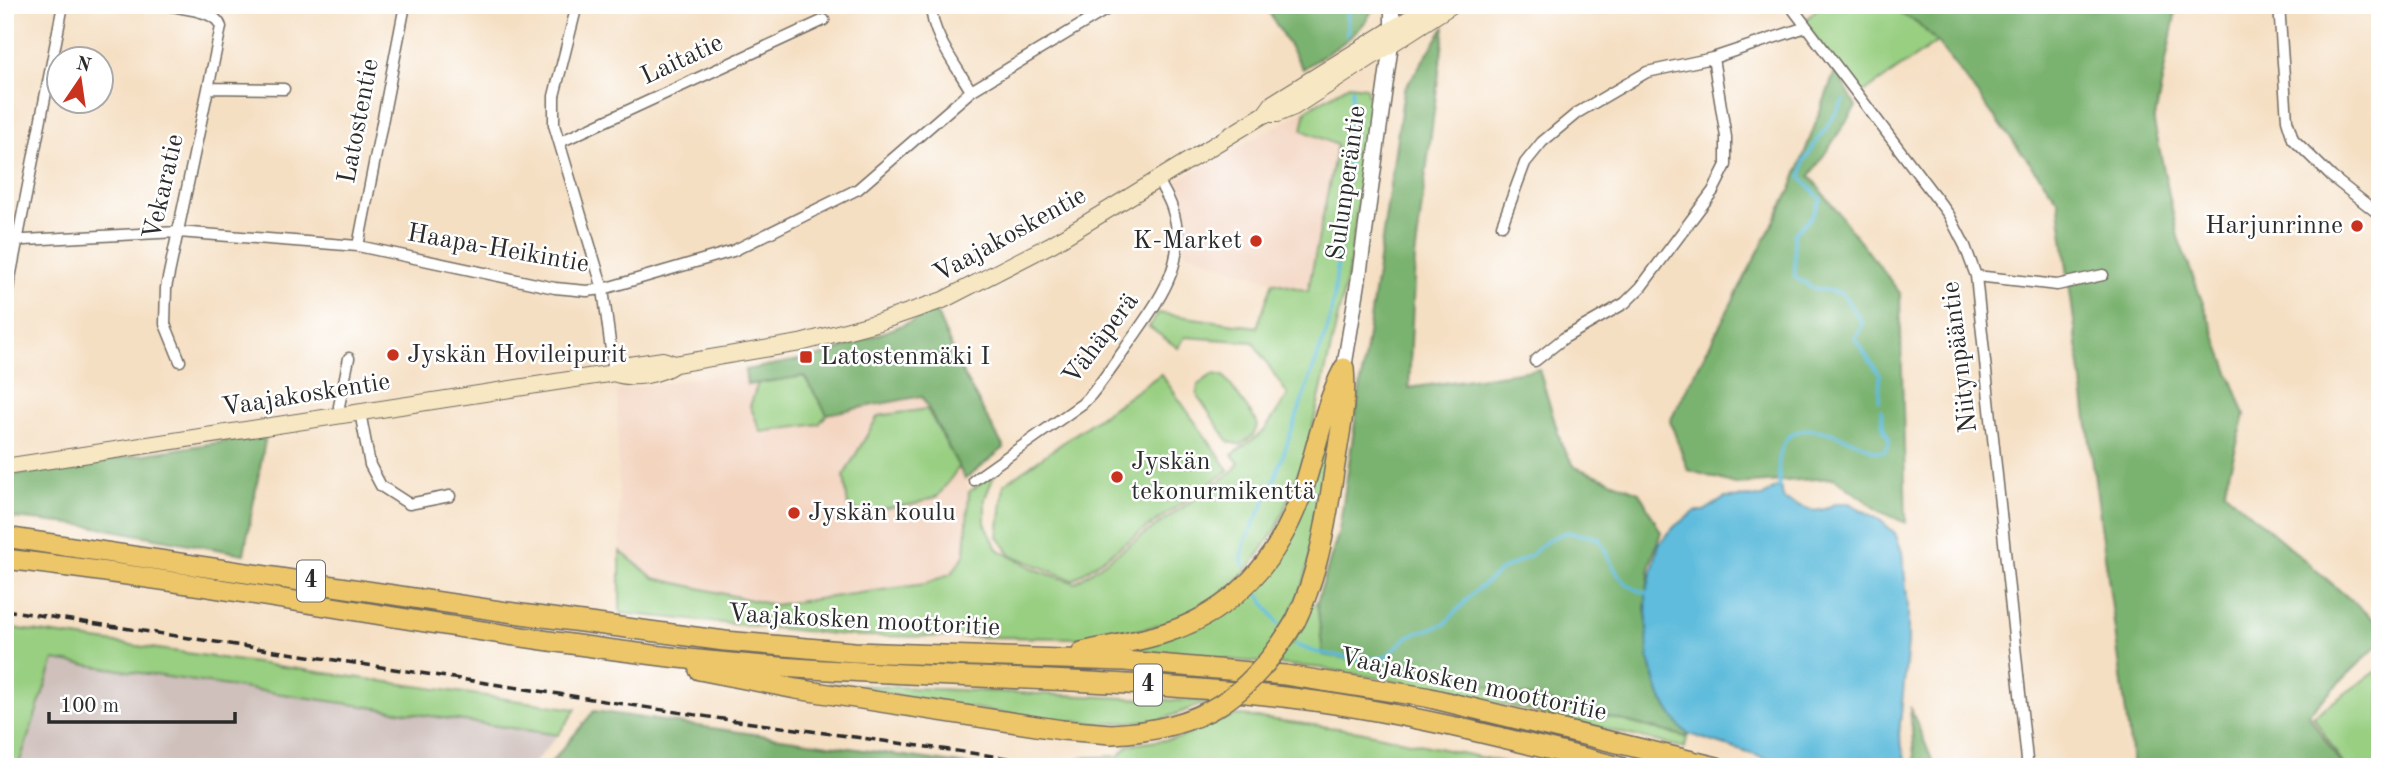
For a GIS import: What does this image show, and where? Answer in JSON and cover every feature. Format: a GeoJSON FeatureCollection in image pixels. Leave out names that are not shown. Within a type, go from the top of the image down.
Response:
{"type":"FeatureCollection","features":[{"type":"Feature","properties":{"kind":"highway"},"geometry":{"type":"LineString","coordinates":[[669,656],[702,671],[796,689],[1062,730],[1111,734],[1161,729],[1186,723],[1232,697],[1255,677],[1280,645],[1303,606],[1330,496],[1346,393],[1344,368]]}},
{"type":"Feature","properties":{"kind":"highway"},"geometry":{"type":"LineString","coordinates":[[1059,658],[1165,634],[1208,617],[1248,584],[1268,562],[1285,532],[1302,493],[1332,389],[1344,368]]}},
{"type":"Feature","properties":{"kind":"highway","name":"Vaajakosken moottoritie"},"geometry":{"type":"LineString","coordinates":[[5,537],[520,614],[725,640],[854,652],[1165,663],[1271,673],[1426,696],[1717,767]]}},
{"type":"Feature","properties":{"kind":"highway","name":"Vaajakosken moottoritie"},"geometry":{"type":"LineString","coordinates":[[5,559],[669,656],[854,673],[1133,684],[1278,696],[1419,718],[1620,767]]}},
{"type":"Feature","properties":{"kind":"main road","name":"Vaajakoskentie"},"geometry":{"type":"LineString","coordinates":[[5,467],[614,373],[622,366],[663,360],[675,364],[800,343],[878,323],[943,300],[1052,244],[1265,114],[1277,114],[1294,107],[1392,37],[1431,5]]}},
{"type":"Feature","properties":{"kind":"main road","name":"Vaajakoskentie"},"geometry":{"type":"LineString","coordinates":[[1392,37],[1452,5]]}},
{"type":"Feature","properties":{"kind":"street"},"geometry":{"type":"LineString","coordinates":[[5,304],[11,241],[63,5]]}},
{"type":"Feature","properties":{"kind":"street","name":"Vekaratie"},"geometry":{"type":"LineString","coordinates":[[167,5],[213,16],[221,27],[166,288],[165,324],[180,362]]}},
{"type":"Feature","properties":{"kind":"street","name":"Latostentie"},"geometry":{"type":"LineString","coordinates":[[358,246],[405,5]]}},
{"type":"Feature","properties":{"kind":"street"},"geometry":{"type":"LineString","coordinates":[[577,5],[554,96],[554,125],[603,289],[614,373]]}},
{"type":"Feature","properties":{"kind":"street"},"geometry":{"type":"LineString","coordinates":[[932,5],[930,12],[934,28],[971,91]]}},
{"type":"Feature","properties":{"kind":"street","name":"Haapa-Heikintie"},"geometry":{"type":"LineString","coordinates":[[11,241],[178,232],[358,246],[555,288],[587,291],[603,289],[733,251],[837,201],[858,189],[971,91],[1114,5]]}},
{"type":"Feature","properties":{"kind":"street","name":"Sulunperäntie"},"geometry":{"type":"LineString","coordinates":[[1344,368],[1392,37],[1392,5]]}},
{"type":"Feature","properties":{"kind":"street","name":"Niitynpääntie"},"geometry":{"type":"LineString","coordinates":[[1790,5],[1949,215],[1976,276],[2027,760]]}},
{"type":"Feature","properties":{"kind":"street"},"geometry":{"type":"LineString","coordinates":[[2279,5],[2287,120],[2293,139],[2332,177],[2380,215]]}},
{"type":"Feature","properties":{"kind":"street","name":"Laitatie"},"geometry":{"type":"LineString","coordinates":[[560,142],[824,20]]}},
{"type":"Feature","properties":{"kind":"street"},"geometry":{"type":"LineString","coordinates":[[1502,225],[1525,163],[1542,142],[1577,113],[1647,72],[1713,58],[1806,27]]}},
{"type":"Feature","properties":{"kind":"street"},"geometry":{"type":"LineString","coordinates":[[1535,361],[1564,338],[1625,303],[1641,287],[1713,191],[1726,165],[1726,137],[1713,58]]}},
{"type":"Feature","properties":{"kind":"street"},"geometry":{"type":"LineString","coordinates":[[209,88],[284,89]]}},
{"type":"Feature","properties":{"kind":"street","name":"Vähäperä"},"geometry":{"type":"LineString","coordinates":[[974,480],[1082,404],[1161,297],[1170,279],[1176,253],[1176,228],[1172,207],[1157,178]]}},
{"type":"Feature","properties":{"kind":"street"},"geometry":{"type":"LineString","coordinates":[[1976,276],[2056,285],[2104,275]]}},
{"type":"Feature","properties":{"kind":"street"},"geometry":{"type":"LineString","coordinates":[[340,415],[339,406],[349,358]]}},
{"type":"Feature","properties":{"kind":"street"},"geometry":{"type":"LineString","coordinates":[[360,412],[370,466],[381,486],[409,504],[450,496]]}},
{"type":"Feature","properties":{"kind":"shaded area"},"geometry":{"type":"Polygon","coordinates":[[[1306,110],[1302,130],[1337,145],[1308,291],[1184,252],[1184,226],[1178,201],[1168,185],[1306,110]]]}},
{"type":"Feature","properties":{"kind":"shaded area"},"geometry":{"type":"Polygon","coordinates":[[[745,370],[747,385],[804,376],[827,414],[922,396],[965,479],[969,492],[965,554],[952,573],[925,584],[774,605],[654,578],[620,551],[617,390],[745,370]]]}},
{"type":"Feature","properties":{"kind":"shaded area"},"geometry":{"type":"Polygon","coordinates":[[[53,660],[558,735],[531,767],[18,767],[53,660]]]}},
{"type":"Feature","properties":{"kind":"green space"},"geometry":{"type":"Polygon","coordinates":[[[1273,5],[1374,5],[1369,16],[1354,34],[1303,69],[1267,9],[1273,5]]]}},
{"type":"Feature","properties":{"kind":"green space"},"geometry":{"type":"Polygon","coordinates":[[[1820,5],[1884,5],[1917,22],[1937,42],[1859,96],[1804,22],[1820,5]]]}},
{"type":"Feature","properties":{"kind":"green space"},"geometry":{"type":"Polygon","coordinates":[[[1884,5],[2177,5],[2154,123],[2178,237],[2245,415],[2224,491],[2380,625],[2380,643],[2308,714],[2343,767],[2133,767],[2058,200],[1937,42],[1917,22],[1884,5]]]}},
{"type":"Feature","properties":{"kind":"green space"},"geometry":{"type":"Polygon","coordinates":[[[1445,26],[1415,258],[1409,388],[1539,369],[1562,446],[1575,467],[1639,492],[1661,532],[1650,565],[1645,608],[1659,694],[1680,727],[1689,734],[1687,737],[1435,673],[1323,655],[1317,602],[1339,531],[1404,90],[1445,26]]]}},
{"type":"Feature","properties":{"kind":"green space"},"geometry":{"type":"Polygon","coordinates":[[[1836,69],[1856,107],[1810,176],[1900,293],[1906,523],[1881,512],[1834,478],[1735,484],[1688,470],[1670,421],[1791,189],[1836,69]]]}},
{"type":"Feature","properties":{"kind":"green space"},"geometry":{"type":"Polygon","coordinates":[[[1349,85],[1365,87],[1371,102],[1349,269],[1307,451],[1277,527],[1253,563],[1224,593],[1165,624],[1126,633],[1082,638],[855,636],[620,613],[620,551],[654,578],[774,605],[925,584],[952,573],[965,554],[969,492],[996,471],[985,498],[985,523],[997,549],[1037,570],[1075,583],[1231,473],[1239,463],[1232,455],[1264,431],[1288,395],[1253,342],[1185,337],[1178,348],[1149,327],[1158,313],[1257,327],[1273,282],[1308,291],[1337,145],[1302,130],[1306,110],[1349,85]]]}},
{"type":"Feature","properties":{"kind":"green space"},"geometry":{"type":"Polygon","coordinates":[[[936,312],[963,374],[1004,448],[965,479],[922,396],[827,414],[804,376],[747,385],[745,370],[825,355],[936,312]]]}},
{"type":"Feature","properties":{"kind":"green space","name":"Jyskän tekonurmikenttä"},"geometry":{"type":"Polygon","coordinates":[[[1161,374],[1229,470],[1073,580],[1011,555],[998,537],[1004,484],[1161,374]]]}},
{"type":"Feature","properties":{"kind":"green space"},"geometry":{"type":"Polygon","coordinates":[[[1213,374],[1224,376],[1257,422],[1254,433],[1240,445],[1229,442],[1197,395],[1198,385],[1213,374]]]}},
{"type":"Feature","properties":{"kind":"green space"},"geometry":{"type":"Polygon","coordinates":[[[804,376],[827,414],[819,424],[761,432],[750,406],[758,383],[804,376]]]}},
{"type":"Feature","properties":{"kind":"green space"},"geometry":{"type":"Polygon","coordinates":[[[1337,393],[1324,497],[1304,582],[1279,639],[1292,644],[1309,608],[1317,602],[1324,655],[1435,673],[1687,737],[1685,748],[1428,687],[1321,668],[1131,651],[1254,587],[1337,393]]]}},
{"type":"Feature","properties":{"kind":"green space"},"geometry":{"type":"Polygon","coordinates":[[[927,409],[959,467],[938,496],[915,504],[860,512],[848,506],[844,475],[878,416],[927,409]]]}},
{"type":"Feature","properties":{"kind":"green space"},"geometry":{"type":"Polygon","coordinates":[[[266,435],[244,554],[90,526],[5,517],[5,476],[266,435]]]}},
{"type":"Feature","properties":{"kind":"green space"},"geometry":{"type":"Polygon","coordinates":[[[5,627],[576,709],[558,735],[54,660],[18,767],[5,767],[5,627]]]}},
{"type":"Feature","properties":{"kind":"green space"},"geometry":{"type":"Polygon","coordinates":[[[2380,669],[2380,767],[2345,767],[2313,716],[2380,669]]]}},
{"type":"Feature","properties":{"kind":"green space"},"geometry":{"type":"Polygon","coordinates":[[[828,684],[1211,701],[1160,720],[1100,724],[1014,715],[828,684]]]}},
{"type":"Feature","properties":{"kind":"green space"},"geometry":{"type":"Polygon","coordinates":[[[1910,707],[1935,767],[1915,767],[1910,707]]]}},
{"type":"Feature","properties":{"kind":"green space"},"geometry":{"type":"Polygon","coordinates":[[[594,711],[981,767],[547,767],[594,711]]]}},
{"type":"Feature","properties":{"kind":"green space"},"geometry":{"type":"Polygon","coordinates":[[[1235,715],[1359,731],[1525,767],[1159,767],[1078,758],[1119,756],[1129,745],[1179,738],[1235,715]]]}},
{"type":"Feature","properties":{"kind":"water"},"geometry":{"type":"Polygon","coordinates":[[[1776,487],[1781,488],[1784,500],[1814,511],[1836,503],[1849,503],[1880,520],[1895,533],[1902,552],[1908,605],[1908,643],[1899,735],[1907,767],[1792,767],[1689,734],[1680,727],[1659,694],[1648,656],[1646,594],[1659,544],[1675,526],[1696,511],[1704,511],[1725,498],[1762,497],[1776,487]]]}},
{"type":"Feature","properties":{"kind":"waterway"},"geometry":{"type":"LineString","coordinates":[[1347,36],[1348,5]]}},
{"type":"Feature","properties":{"kind":"waterway"},"geometry":{"type":"LineString","coordinates":[[1244,566],[1244,544],[1271,489],[1328,327],[1334,297],[1349,152],[1352,89]]}},
{"type":"Feature","properties":{"kind":"waterway"},"geometry":{"type":"LineString","coordinates":[[1844,101],[1804,161],[1801,178],[1821,199],[1812,216],[1794,234],[1795,277],[1813,288],[1842,293],[1863,324],[1855,339],[1880,375],[1879,401]]}},
{"type":"Feature","properties":{"kind":"waterway"},"geometry":{"type":"LineString","coordinates":[[1779,487],[1778,463],[1783,445],[1790,436],[1799,431],[1823,431],[1875,451],[1885,451],[1889,442],[1883,427],[1881,410]]}},
{"type":"Feature","properties":{"kind":"waterway"},"geometry":{"type":"LineString","coordinates":[[1296,645],[1315,652],[1362,660],[1386,657],[1408,636],[1445,624],[1471,595],[1500,571],[1531,555],[1548,540],[1566,532],[1599,538],[1616,572],[1628,585],[1646,593]]}},
{"type":"Feature","properties":{"kind":"waterway"},"geometry":{"type":"LineString","coordinates":[[1258,593],[1279,625]]}},
{"type":"Feature","properties":{"kind":"railway"},"geometry":{"type":"LineString","coordinates":[[5,610],[716,718],[1073,767]]}},
{"type":"Feature","properties":{"kind":"place","name":"Harjunrinne"},"geometry":{"type":"Point","coordinates":[2357,226]}},
{"type":"Feature","properties":{"kind":"place","name":"K-Market"},"geometry":{"type":"Point","coordinates":[1256,241]}},
{"type":"Feature","properties":{"kind":"place","name":"Jyskän Hovileipurit"},"geometry":{"type":"Point","coordinates":[393,355]}},
{"type":"Feature","properties":{"kind":"place","name":"Latostenmäki I"},"geometry":{"type":"Point","coordinates":[806,357]}},
{"type":"Feature","properties":{"kind":"place","name":"Jyskän tekonurmikenttä"},"geometry":{"type":"Point","coordinates":[1117,477]}},
{"type":"Feature","properties":{"kind":"place","name":"Jyskän koulu"},"geometry":{"type":"Point","coordinates":[794,513]}}]}
